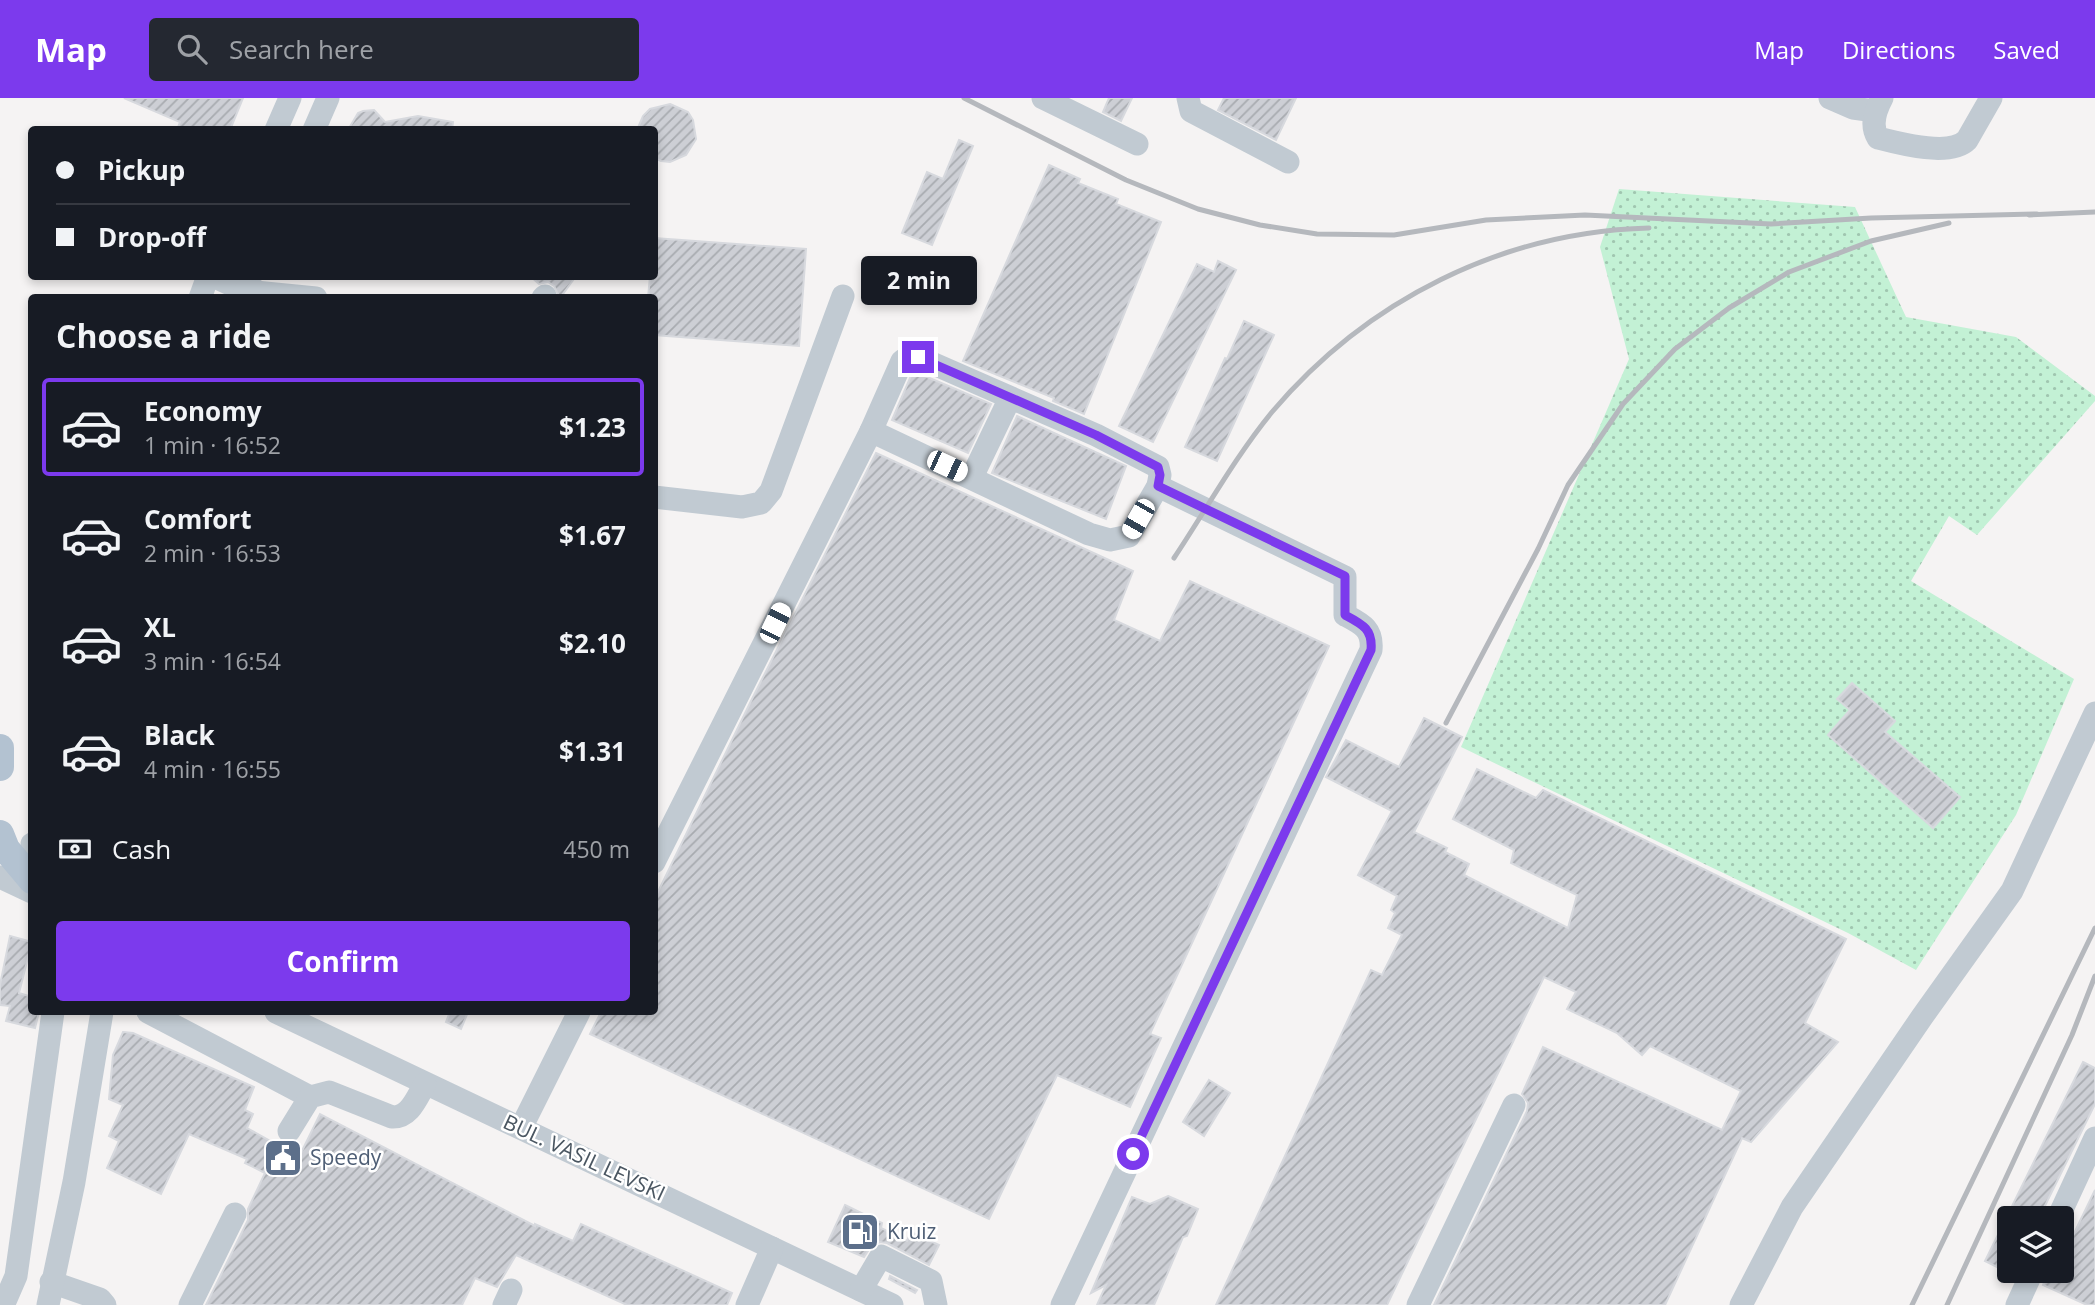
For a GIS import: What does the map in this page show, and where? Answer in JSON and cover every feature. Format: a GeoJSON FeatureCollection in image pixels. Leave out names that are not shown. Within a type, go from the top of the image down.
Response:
{"type":"FeatureCollection","features":[{"type":"Feature","properties":{"kind":"main road"},"geometry":{"type":"LineString","coordinates":[[0,751],[0,767]]}},
{"type":"Feature","properties":{"kind":"main road"},"geometry":{"type":"LineString","coordinates":[[0,834],[6,849],[28,875]]}},
{"type":"Feature","properties":{"kind":"street"},"geometry":{"type":"LineString","coordinates":[[316,126],[328,98]]}},
{"type":"Feature","properties":{"kind":"street"},"geometry":{"type":"LineString","coordinates":[[1043,98],[1137,144]]}},
{"type":"Feature","properties":{"kind":"street"},"geometry":{"type":"LineString","coordinates":[[1188,98],[1191,111],[1288,162]]}},
{"type":"Feature","properties":{"kind":"street"},"geometry":{"type":"LineString","coordinates":[[1829,98],[1853,108],[1878,105],[1874,131],[1878,138],[1943,150],[1962,145],[1967,140],[1991,98]]}},
{"type":"Feature","properties":{"kind":"street"},"geometry":{"type":"LineString","coordinates":[[277,126],[285,100]]}},
{"type":"Feature","properties":{"kind":"street"},"geometry":{"type":"LineString","coordinates":[[222,280],[246,288],[288,294]]}},
{"type":"Feature","properties":{"kind":"street"},"geometry":{"type":"LineString","coordinates":[[658,497],[741,507],[761,503],[771,491],[843,296]]}},
{"type":"Feature","properties":{"kind":"street"},"geometry":{"type":"LineString","coordinates":[[658,854],[871,431],[902,361],[909,356],[918,357],[944,367],[1096,435],[1158,467],[1160,475],[1158,486],[1129,536],[1110,540],[1089,534],[871,431]]}},
{"type":"Feature","properties":{"kind":"street"},"geometry":{"type":"LineString","coordinates":[[972,477],[1010,398]]}},
{"type":"Feature","properties":{"kind":"street"},"geometry":{"type":"LineString","coordinates":[[1062,1305],[1371,650],[1372,640],[1368,628],[1345,615],[1345,576],[1158,486]]}},
{"type":"Feature","properties":{"kind":"street"},"geometry":{"type":"LineString","coordinates":[[1741,1305],[1792,1207],[2012,891],[2095,713]]}},
{"type":"Feature","properties":{"kind":"street"},"geometry":{"type":"LineString","coordinates":[[0,877],[28,890]]}},
{"type":"Feature","properties":{"kind":"street"},"geometry":{"type":"LineString","coordinates":[[0,1305],[6,1299],[16,1276],[53,1015]]}},
{"type":"Feature","properties":{"kind":"street"},"geometry":{"type":"LineString","coordinates":[[48,1305],[74,1182],[102,1015]]}},
{"type":"Feature","properties":{"kind":"street"},"geometry":{"type":"LineString","coordinates":[[154,1015],[310,1097]]}},
{"type":"Feature","properties":{"kind":"street","name":"BUL. VASIL LEVSKI"},"geometry":{"type":"LineString","coordinates":[[282,1015],[892,1305]]}},
{"type":"Feature","properties":{"kind":"street"},"geometry":{"type":"LineString","coordinates":[[521,1128],[578,1015]]}},
{"type":"Feature","properties":{"kind":"street"},"geometry":{"type":"LineString","coordinates":[[289,1131],[310,1097],[328,1092],[392,1117],[400,1117],[408,1111],[425,1084]]}},
{"type":"Feature","properties":{"kind":"street"},"geometry":{"type":"LineString","coordinates":[[1418,1305],[1514,1105]]}},
{"type":"Feature","properties":{"kind":"street"},"geometry":{"type":"LineString","coordinates":[[2064,1206],[2095,1138]]}},
{"type":"Feature","properties":{"kind":"street"},"geometry":{"type":"LineString","coordinates":[[190,1305],[235,1214]]}},
{"type":"Feature","properties":{"kind":"street"},"geometry":{"type":"LineString","coordinates":[[747,1305],[772,1248]]}},
{"type":"Feature","properties":{"kind":"street"},"geometry":{"type":"LineString","coordinates":[[861,1290],[880,1256],[931,1281],[936,1305]]}},
{"type":"Feature","properties":{"kind":"street"},"geometry":{"type":"LineString","coordinates":[[51,1282],[100,1299],[105,1305]]}},
{"type":"Feature","properties":{"kind":"street"},"geometry":{"type":"LineString","coordinates":[[2017,1305],[2027,1283]]}},
{"type":"Feature","properties":{"kind":"green space"},"geometry":{"type":"Polygon","coordinates":[[[1619,189],[1855,207],[1906,317],[2016,337],[2095,396],[2095,401],[1977,535],[1949,516],[1911,581],[2074,679],[2016,815],[1916,970],[1848,933],[1461,747],[1629,359],[1600,247],[1619,189]]]}},
{"type":"Feature","properties":{"kind":"building"},"geometry":{"type":"Polygon","coordinates":[[[124,98],[243,98],[232,126],[178,126],[180,122],[124,98]]]}},
{"type":"Feature","properties":{"kind":"building"},"geometry":{"type":"Polygon","coordinates":[[[1109,98],[1132,98],[1121,121],[1103,112],[1109,98]]]}},
{"type":"Feature","properties":{"kind":"building"},"geometry":{"type":"Polygon","coordinates":[[[1224,98],[1296,98],[1276,140],[1218,110],[1224,98]]]}},
{"type":"Feature","properties":{"kind":"building"},"geometry":{"type":"Polygon","coordinates":[[[670,104],[688,112],[693,120],[696,139],[686,155],[670,162],[658,160],[658,126],[639,126],[650,109],[670,104]]]}},
{"type":"Feature","properties":{"kind":"building"},"geometry":{"type":"Polygon","coordinates":[[[374,110],[385,122],[418,116],[453,122],[452,126],[350,126],[358,113],[374,110]]]}},
{"type":"Feature","properties":{"kind":"building"},"geometry":{"type":"Polygon","coordinates":[[[959,140],[973,146],[932,245],[902,233],[927,172],[943,179],[959,140]]]}},
{"type":"Feature","properties":{"kind":"building"},"geometry":{"type":"Polygon","coordinates":[[[1049,165],[1080,179],[1078,183],[1118,199],[1116,204],[1161,222],[1084,414],[1053,401],[1054,398],[963,361],[1049,165]]]}},
{"type":"Feature","properties":{"kind":"building"},"geometry":{"type":"Polygon","coordinates":[[[658,238],[806,249],[799,346],[658,335],[658,294],[648,294],[650,280],[658,280],[658,238]]]}},
{"type":"Feature","properties":{"kind":"building"},"geometry":{"type":"Polygon","coordinates":[[[1218,261],[1236,270],[1153,442],[1119,426],[1197,264],[1214,272],[1218,261]]]}},
{"type":"Feature","properties":{"kind":"building"},"geometry":{"type":"Polygon","coordinates":[[[534,280],[573,280],[563,294],[558,294],[548,282],[539,284],[534,280]]]}},
{"type":"Feature","properties":{"kind":"building"},"geometry":{"type":"Polygon","coordinates":[[[1244,321],[1274,335],[1217,461],[1185,447],[1244,321]]]}},
{"type":"Feature","properties":{"kind":"building"},"geometry":{"type":"Polygon","coordinates":[[[913,371],[991,404],[968,453],[892,420],[913,371]]]}},
{"type":"Feature","properties":{"kind":"building"},"geometry":{"type":"Polygon","coordinates":[[[1017,416],[1126,466],[1106,519],[992,473],[1017,416]]]}},
{"type":"Feature","properties":{"kind":"building"},"geometry":{"type":"Polygon","coordinates":[[[876,453],[1133,571],[1114,620],[1160,641],[1190,581],[1329,646],[1150,1034],[1161,1038],[1130,1107],[1057,1075],[989,1219],[590,1034],[600,1015],[658,1015],[658,892],[876,453]]]}},
{"type":"Feature","properties":{"kind":"building"},"geometry":{"type":"Polygon","coordinates":[[[1852,683],[1895,721],[1885,732],[1960,797],[1933,828],[1828,735],[1850,710],[1837,699],[1852,683]]]}},
{"type":"Feature","properties":{"kind":"building"},"geometry":{"type":"Polygon","coordinates":[[[1424,718],[1462,737],[1414,832],[1447,848],[1445,852],[1469,864],[1464,875],[1568,928],[1577,895],[1511,863],[1514,850],[1453,819],[1477,769],[1536,798],[1543,790],[1846,939],[1805,1023],[1838,1042],[1751,1142],[1742,1138],[1665,1305],[1434,1305],[1527,1111],[1528,1103],[1522,1094],[1543,1047],[1722,1130],[1741,1091],[1650,1046],[1642,1055],[1617,1033],[1567,1009],[1576,992],[1544,977],[1387,1305],[1216,1305],[1371,970],[1382,975],[1402,935],[1388,928],[1395,913],[1391,910],[1397,896],[1358,875],[1392,811],[1326,777],[1346,740],[1399,767],[1424,718]]]}},
{"type":"Feature","properties":{"kind":"building"},"geometry":{"type":"Polygon","coordinates":[[[10,936],[28,941],[28,958],[19,993],[28,996],[28,1015],[38,1015],[35,1028],[6,1021],[10,1006],[0,1005],[0,985],[10,936]]]}},
{"type":"Feature","properties":{"kind":"building"},"geometry":{"type":"Polygon","coordinates":[[[449,1015],[467,1015],[461,1029],[446,1022],[449,1015]]]}},
{"type":"Feature","properties":{"kind":"building"},"geometry":{"type":"Polygon","coordinates":[[[123,1032],[133,1033],[254,1087],[245,1110],[253,1114],[247,1128],[299,1157],[320,1114],[535,1226],[573,1241],[581,1224],[732,1293],[727,1305],[627,1305],[516,1255],[497,1287],[475,1278],[462,1305],[206,1305],[248,1220],[248,1209],[265,1173],[245,1163],[247,1159],[189,1134],[161,1194],[107,1168],[119,1141],[109,1136],[123,1105],[109,1099],[113,1055],[123,1032]]]}},
{"type":"Feature","properties":{"kind":"building"},"geometry":{"type":"Polygon","coordinates":[[[2083,1062],[2095,1068],[2095,1104],[2045,1206],[2012,1206],[2083,1062]]]}},
{"type":"Feature","properties":{"kind":"building"},"geometry":{"type":"Polygon","coordinates":[[[1209,1080],[1230,1093],[1204,1136],[1183,1122],[1209,1080]]]}},
{"type":"Feature","properties":{"kind":"building"},"geometry":{"type":"Polygon","coordinates":[[[2095,1190],[2095,1305],[2087,1305],[2043,1285],[2074,1283],[2074,1233],[2095,1190]]]}},
{"type":"Feature","properties":{"kind":"building"},"geometry":{"type":"Polygon","coordinates":[[[1168,1196],[1198,1209],[1154,1305],[1097,1305],[1106,1285],[1091,1293],[1132,1197],[1150,1204],[1168,1196]]]}},
{"type":"Feature","properties":{"kind":"building"},"geometry":{"type":"Polygon","coordinates":[[[845,1205],[882,1223],[881,1228],[907,1241],[911,1232],[939,1245],[929,1265],[887,1243],[872,1245],[864,1257],[828,1242],[845,1205]]]}},
{"type":"Feature","properties":{"kind":"building"},"geometry":{"type":"Polygon","coordinates":[[[1997,1237],[1997,1267],[1985,1261],[1997,1237]]]}},
{"type":"Feature","properties":{"kind":"building"},"geometry":{"type":"Polygon","coordinates":[[[890,1276],[917,1290],[915,1293],[889,1279],[890,1276]]]}},
{"type":"Feature","properties":{"kind":"railway"},"geometry":{"type":"LineString","coordinates":[[964,98],[1126,180],[1198,209],[1260,225],[1317,234],[1394,235],[1486,220],[1585,215],[1771,224],[1871,218],[2037,214]]}},
{"type":"Feature","properties":{"kind":"railway"},"geometry":{"type":"LineString","coordinates":[[2029,215],[2095,212]]}},
{"type":"Feature","properties":{"kind":"railway"},"geometry":{"type":"LineString","coordinates":[[1446,723],[1538,549],[1568,485],[1623,404],[1675,349],[1729,308],[1789,272],[1871,241],[1949,223]]}},
{"type":"Feature","properties":{"kind":"railway"},"geometry":{"type":"LineString","coordinates":[[1174,558],[1233,465],[1272,412],[1309,372],[1350,337],[1394,306],[1441,280],[1490,258],[1541,243],[1594,232],[1649,228]]}},
{"type":"Feature","properties":{"kind":"railway"},"geometry":{"type":"LineString","coordinates":[[1912,1305],[2095,928]]}},
{"type":"Feature","properties":{"kind":"railway"},"geometry":{"type":"LineString","coordinates":[[1947,1305],[2072,1035],[2095,976]]}},
{"type":"Feature","properties":{"kind":"place","name":"Speedy"},"geometry":{"type":"Point","coordinates":[283,1158]}},
{"type":"Feature","properties":{"kind":"place","name":"Kruiz"},"geometry":{"type":"Point","coordinates":[860,1232]}},
{"type":"Feature","properties":{"kind":"route"},"geometry":{"type":"LineString","coordinates":[[918,357],[1096,435],[1158,467],[1158,486],[1345,576],[1345,615],[1368,628],[1372,640],[1371,650],[1133,1154]]}}]}
